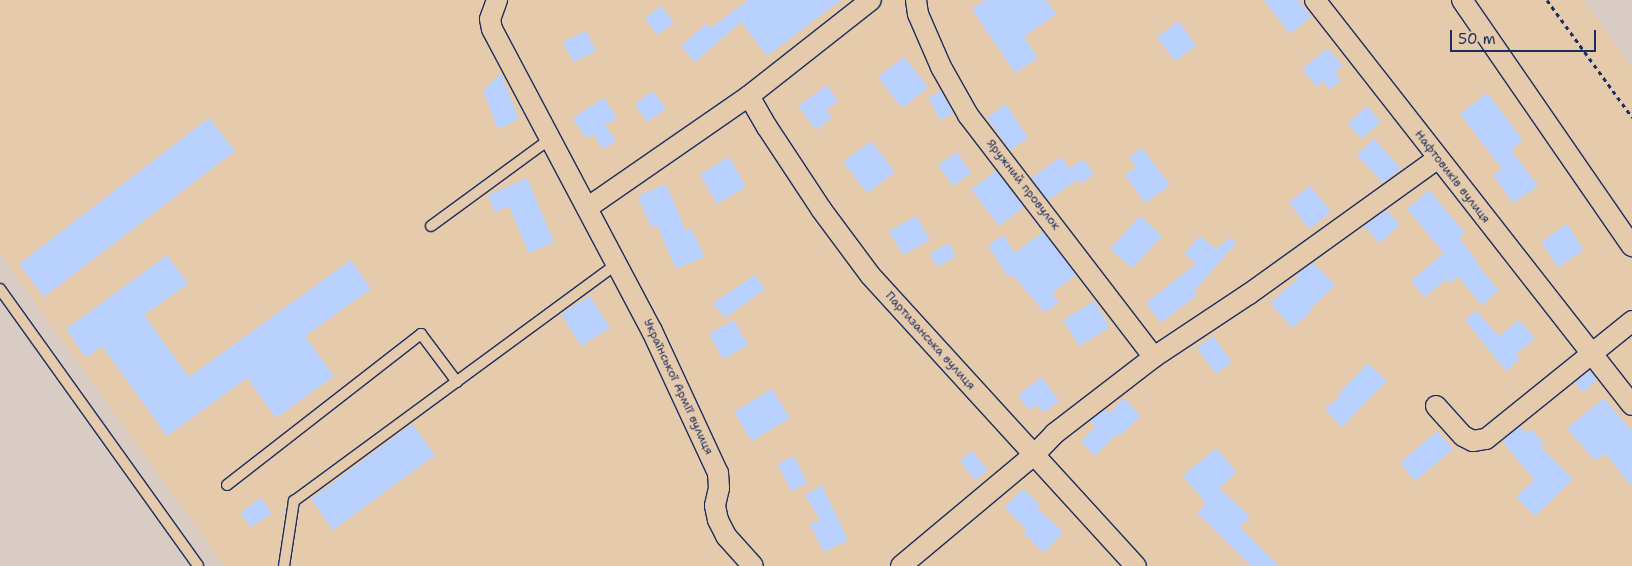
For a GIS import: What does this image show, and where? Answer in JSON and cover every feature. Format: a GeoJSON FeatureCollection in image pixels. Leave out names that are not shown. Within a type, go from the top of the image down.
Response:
{"type":"FeatureCollection","features":[{"type":"Feature","properties":{"kind":"street","name":"Української Армії вулиця"},"geometry":{"type":"LineString","coordinates":[[497,0],[490,19],[492,29],[652,331],[718,473],[715,506],[718,520],[726,536],[753,566]]}},
{"type":"Feature","properties":{"kind":"street"},"geometry":{"type":"LineString","coordinates":[[587,208],[749,96],[871,0]]}},
{"type":"Feature","properties":{"kind":"street","name":"Яружний провулок"},"geometry":{"type":"LineString","coordinates":[[916,0],[918,14],[941,67],[968,115],[1154,357]]}},
{"type":"Feature","properties":{"kind":"street","name":"Нафтовиків вулиця"},"geometry":{"type":"LineString","coordinates":[[1315,0],[1632,405]]}},
{"type":"Feature","properties":{"kind":"street"},"geometry":{"type":"LineString","coordinates":[[1462,0],[1632,246]]}},
{"type":"Feature","properties":{"kind":"street","name":"Партизанська вулиця"},"geometry":{"type":"LineString","coordinates":[[749,96],[821,209],[870,275],[1136,566]]}},
{"type":"Feature","properties":{"kind":"street"},"geometry":{"type":"LineString","coordinates":[[901,566],[1035,454],[1054,434],[1154,357],[1249,294],[1437,158]]}},
{"type":"Feature","properties":{"kind":"street"},"geometry":{"type":"LineString","coordinates":[[1436,406],[1463,436],[1474,441],[1486,439],[1632,321]]}},
{"type":"Feature","properties":{"kind":"lane"},"geometry":{"type":"LineString","coordinates":[[431,226],[550,139]]}},
{"type":"Feature","properties":{"kind":"lane"},"geometry":{"type":"LineString","coordinates":[[284,566],[294,501],[617,264]]}},
{"type":"Feature","properties":{"kind":"lane"},"geometry":{"type":"LineString","coordinates":[[0,289],[198,566]]}},
{"type":"Feature","properties":{"kind":"lane"},"geometry":{"type":"LineString","coordinates":[[227,484],[421,334],[457,382]]}},
{"type":"Feature","properties":{"kind":"path"},"geometry":{"type":"LineString","coordinates":[[1547,0],[1632,117]]}},
{"type":"Feature","properties":{"kind":"shaded area"},"geometry":{"type":"Polygon","coordinates":[[[1584,0],[1632,0],[1632,67],[1584,0]]]}},
{"type":"Feature","properties":{"kind":"shaded area"},"geometry":{"type":"Polygon","coordinates":[[[0,254],[224,566],[0,566],[0,254]]]}},
{"type":"Feature","properties":{"kind":"building"},"geometry":{"type":"Polygon","coordinates":[[[748,0],[841,0],[767,56],[741,22],[695,62],[681,46],[707,23],[711,28],[748,0]]]}},
{"type":"Feature","properties":{"kind":"building"},"geometry":{"type":"Polygon","coordinates":[[[985,0],[1046,0],[1056,14],[1024,37],[1038,58],[1015,73],[972,9],[985,0]]]}},
{"type":"Feature","properties":{"kind":"building"},"geometry":{"type":"Polygon","coordinates":[[[1264,0],[1298,0],[1311,17],[1290,34],[1264,0]]]}},
{"type":"Feature","properties":{"kind":"building"},"geometry":{"type":"Polygon","coordinates":[[[661,6],[674,23],[657,35],[645,18],[661,6]]]}},
{"type":"Feature","properties":{"kind":"building"},"geometry":{"type":"Polygon","coordinates":[[[1179,21],[1196,46],[1175,61],[1157,37],[1179,21]]]}},
{"type":"Feature","properties":{"kind":"building"},"geometry":{"type":"Polygon","coordinates":[[[586,31],[596,51],[573,62],[563,42],[586,31]]]}},
{"type":"Feature","properties":{"kind":"building"},"geometry":{"type":"Polygon","coordinates":[[[1328,48],[1343,66],[1335,73],[1341,80],[1330,89],[1323,82],[1317,87],[1302,69],[1328,48]]]}},
{"type":"Feature","properties":{"kind":"building"},"geometry":{"type":"Polygon","coordinates":[[[904,57],[928,87],[902,108],[878,77],[904,57]]]}},
{"type":"Feature","properties":{"kind":"building"},"geometry":{"type":"Polygon","coordinates":[[[501,74],[519,119],[498,129],[483,90],[501,74]]]}},
{"type":"Feature","properties":{"kind":"building"},"geometry":{"type":"Polygon","coordinates":[[[827,85],[838,101],[826,110],[832,117],[816,130],[798,106],[827,85]]]}},
{"type":"Feature","properties":{"kind":"building"},"geometry":{"type":"Polygon","coordinates":[[[653,91],[666,109],[647,122],[635,104],[653,91]]]}},
{"type":"Feature","properties":{"kind":"building"},"geometry":{"type":"Polygon","coordinates":[[[941,91],[953,113],[940,120],[928,98],[941,91]]]}},
{"type":"Feature","properties":{"kind":"building"},"geometry":{"type":"Polygon","coordinates":[[[1487,93],[1523,140],[1511,150],[1538,186],[1513,203],[1493,175],[1502,169],[1460,114],[1487,93]]]}},
{"type":"Feature","properties":{"kind":"building"},"geometry":{"type":"Polygon","coordinates":[[[604,98],[617,118],[605,125],[616,141],[603,149],[593,134],[586,138],[573,118],[604,98]]]}},
{"type":"Feature","properties":{"kind":"building"},"geometry":{"type":"Polygon","coordinates":[[[1006,104],[1028,138],[1010,150],[987,117],[1006,104]]]}},
{"type":"Feature","properties":{"kind":"building"},"geometry":{"type":"Polygon","coordinates":[[[1367,106],[1381,122],[1361,139],[1348,124],[1367,106]]]}},
{"type":"Feature","properties":{"kind":"building"},"geometry":{"type":"Polygon","coordinates":[[[209,118],[235,151],[44,297],[19,264],[209,118]]]}},
{"type":"Feature","properties":{"kind":"building"},"geometry":{"type":"Polygon","coordinates":[[[1374,139],[1401,168],[1383,183],[1357,155],[1374,139]]]}},
{"type":"Feature","properties":{"kind":"building"},"geometry":{"type":"Polygon","coordinates":[[[871,141],[895,172],[867,193],[843,162],[871,141]]]}},
{"type":"Feature","properties":{"kind":"building"},"geometry":{"type":"Polygon","coordinates":[[[1142,148],[1170,185],[1145,203],[1125,175],[1136,167],[1129,157],[1142,148]]]}},
{"type":"Feature","properties":{"kind":"building"},"geometry":{"type":"Polygon","coordinates":[[[957,152],[971,173],[953,186],[938,165],[957,152]]]}},
{"type":"Feature","properties":{"kind":"building"},"geometry":{"type":"Polygon","coordinates":[[[729,157],[746,187],[717,204],[700,174],[729,157]]]}},
{"type":"Feature","properties":{"kind":"building"},"geometry":{"type":"Polygon","coordinates":[[[1061,157],[1069,169],[1083,159],[1094,174],[1080,184],[1077,180],[1048,200],[1031,178],[1061,157]]]}},
{"type":"Feature","properties":{"kind":"building"},"geometry":{"type":"Polygon","coordinates":[[[996,171],[1024,207],[999,226],[971,189],[996,171]]]}},
{"type":"Feature","properties":{"kind":"building"},"geometry":{"type":"Polygon","coordinates":[[[527,178],[554,242],[529,253],[509,206],[495,212],[488,195],[527,178]]]}},
{"type":"Feature","properties":{"kind":"building"},"geometry":{"type":"Polygon","coordinates":[[[666,184],[686,231],[691,228],[704,257],[676,269],[657,225],[651,227],[638,196],[666,184]]]}},
{"type":"Feature","properties":{"kind":"building"},"geometry":{"type":"Polygon","coordinates":[[[1310,186],[1331,212],[1309,229],[1289,202],[1310,186]]]}},
{"type":"Feature","properties":{"kind":"building"},"geometry":{"type":"Polygon","coordinates":[[[1429,190],[1465,233],[1459,238],[1478,262],[1476,263],[1499,290],[1482,305],[1458,277],[1451,283],[1447,279],[1424,297],[1411,281],[1444,253],[1407,209],[1429,190]]]}},
{"type":"Feature","properties":{"kind":"building"},"geometry":{"type":"Polygon","coordinates":[[[1386,210],[1400,224],[1380,243],[1364,226],[1386,210]]]}},
{"type":"Feature","properties":{"kind":"building"},"geometry":{"type":"Polygon","coordinates":[[[916,216],[930,240],[903,255],[889,231],[916,216]]]}},
{"type":"Feature","properties":{"kind":"building"},"geometry":{"type":"Polygon","coordinates":[[[1140,216],[1162,236],[1132,268],[1110,249],[1140,216]]]}},
{"type":"Feature","properties":{"kind":"building"},"geometry":{"type":"Polygon","coordinates":[[[1567,224],[1584,250],[1558,267],[1541,242],[1567,224]]]}},
{"type":"Feature","properties":{"kind":"building"},"geometry":{"type":"Polygon","coordinates":[[[1043,232],[1076,275],[1052,293],[1059,302],[1045,313],[1012,274],[1008,277],[988,245],[1004,235],[1014,253],[1043,232]]]}},
{"type":"Feature","properties":{"kind":"building"},"geometry":{"type":"Polygon","coordinates":[[[1200,236],[1216,249],[1231,237],[1236,243],[1194,291],[1197,295],[1161,323],[1146,303],[1196,264],[1184,254],[1200,236]]]}},
{"type":"Feature","properties":{"kind":"building"},"geometry":{"type":"Polygon","coordinates":[[[949,243],[956,256],[937,267],[930,254],[949,243]]]}},
{"type":"Feature","properties":{"kind":"building"},"geometry":{"type":"Polygon","coordinates":[[[167,255],[188,284],[144,315],[189,377],[351,260],[371,289],[305,336],[334,376],[276,418],[247,378],[167,436],[102,346],[86,358],[66,329],[167,255]]]}},
{"type":"Feature","properties":{"kind":"building"},"geometry":{"type":"Polygon","coordinates":[[[1313,263],[1335,285],[1309,310],[1311,312],[1292,328],[1270,303],[1299,277],[1296,275],[1313,263]]]}},
{"type":"Feature","properties":{"kind":"building"},"geometry":{"type":"Polygon","coordinates":[[[755,275],[765,289],[725,318],[713,303],[755,275]]]}},
{"type":"Feature","properties":{"kind":"building"},"geometry":{"type":"Polygon","coordinates":[[[590,296],[610,328],[581,346],[561,314],[590,296]]]}},
{"type":"Feature","properties":{"kind":"building"},"geometry":{"type":"Polygon","coordinates":[[[1094,301],[1110,327],[1079,346],[1063,320],[1094,301]]]}},
{"type":"Feature","properties":{"kind":"building"},"geometry":{"type":"Polygon","coordinates":[[[1476,311],[1499,336],[1519,320],[1535,338],[1516,354],[1520,359],[1506,371],[1465,320],[1476,311]]]}},
{"type":"Feature","properties":{"kind":"building"},"geometry":{"type":"Polygon","coordinates":[[[734,320],[748,345],[723,359],[709,334],[734,320]]]}},
{"type":"Feature","properties":{"kind":"building"},"geometry":{"type":"Polygon","coordinates":[[[1213,336],[1232,362],[1216,374],[1197,348],[1213,336]]]}},
{"type":"Feature","properties":{"kind":"building"},"geometry":{"type":"Polygon","coordinates":[[[1368,363],[1387,381],[1342,427],[1325,409],[1340,396],[1338,394],[1368,363]]]}},
{"type":"Feature","properties":{"kind":"building"},"geometry":{"type":"Polygon","coordinates":[[[1590,370],[1597,380],[1583,392],[1575,383],[1590,370]]]}},
{"type":"Feature","properties":{"kind":"building"},"geometry":{"type":"Polygon","coordinates":[[[1042,377],[1059,401],[1043,413],[1037,405],[1029,410],[1018,395],[1042,377]]]}},
{"type":"Feature","properties":{"kind":"building"},"geometry":{"type":"Polygon","coordinates":[[[772,389],[790,418],[752,441],[734,412],[772,389]]]}},
{"type":"Feature","properties":{"kind":"building"},"geometry":{"type":"Polygon","coordinates":[[[1124,398],[1141,416],[1119,436],[1117,434],[1095,456],[1081,441],[1095,427],[1090,421],[1104,410],[1109,414],[1124,398]]]}},
{"type":"Feature","properties":{"kind":"building"},"geometry":{"type":"Polygon","coordinates":[[[1604,398],[1632,431],[1632,487],[1605,453],[1595,461],[1567,428],[1604,398]]]}},
{"type":"Feature","properties":{"kind":"building"},"geometry":{"type":"Polygon","coordinates":[[[412,424],[435,455],[333,530],[311,499],[412,424]]]}},
{"type":"Feature","properties":{"kind":"building"},"geometry":{"type":"Polygon","coordinates":[[[1520,427],[1525,433],[1531,429],[1544,444],[1540,446],[1573,479],[1535,516],[1516,497],[1534,480],[1502,441],[1520,427]]]}},
{"type":"Feature","properties":{"kind":"building"},"geometry":{"type":"Polygon","coordinates":[[[1437,431],[1453,449],[1415,481],[1400,463],[1437,431]]]}},
{"type":"Feature","properties":{"kind":"building"},"geometry":{"type":"Polygon","coordinates":[[[1216,448],[1237,472],[1219,488],[1250,517],[1240,527],[1279,566],[1251,566],[1197,513],[1206,503],[1183,476],[1216,448]]]}},
{"type":"Feature","properties":{"kind":"building"},"geometry":{"type":"Polygon","coordinates":[[[972,451],[988,470],[975,480],[960,461],[972,451]]]}},
{"type":"Feature","properties":{"kind":"building"},"geometry":{"type":"Polygon","coordinates":[[[794,456],[807,483],[791,491],[778,464],[794,456]]]}},
{"type":"Feature","properties":{"kind":"building"},"geometry":{"type":"Polygon","coordinates":[[[822,485],[848,540],[824,552],[810,524],[820,520],[805,495],[822,485]]]}},
{"type":"Feature","properties":{"kind":"building"},"geometry":{"type":"Polygon","coordinates":[[[1023,489],[1040,505],[1037,508],[1063,532],[1044,553],[1023,533],[1026,529],[1004,507],[1023,489]]]}},
{"type":"Feature","properties":{"kind":"building"},"geometry":{"type":"Polygon","coordinates":[[[261,498],[272,513],[251,527],[240,513],[261,498]]]}}]}
